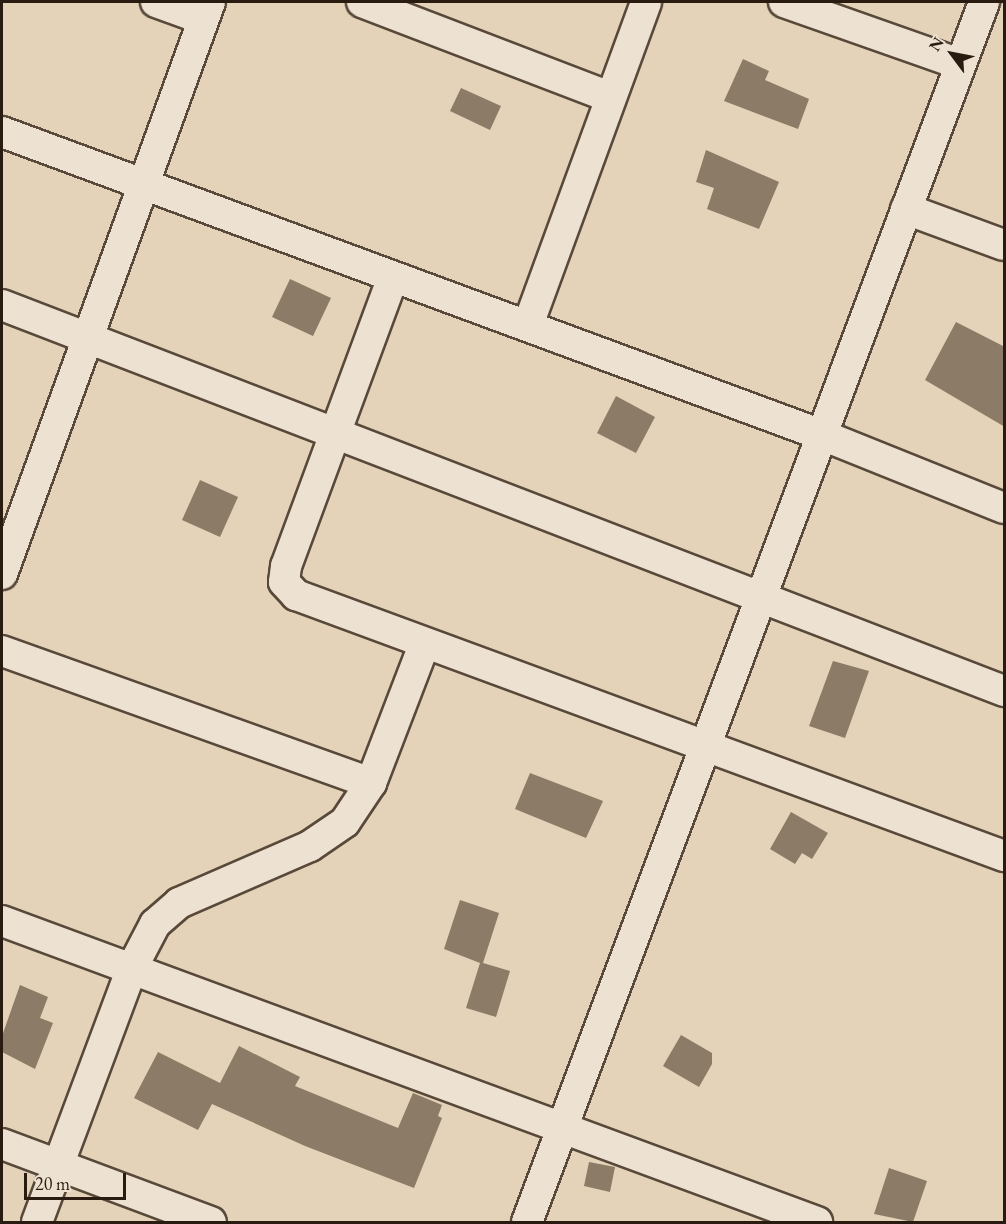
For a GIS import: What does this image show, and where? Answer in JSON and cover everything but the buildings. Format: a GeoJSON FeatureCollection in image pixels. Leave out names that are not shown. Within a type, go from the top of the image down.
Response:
{"type":"FeatureCollection","features":[{"type":"Feature","properties":{"kind":"street"},"geometry":{"type":"LineString","coordinates":[[5,555],[88,339],[206,10],[156,2]]}},
{"type":"Feature","properties":{"kind":"street"},"geometry":{"type":"LineString","coordinates":[[362,2],[609,97]]}},
{"type":"Feature","properties":{"kind":"street"},"geometry":{"type":"LineString","coordinates":[[528,325],[609,97],[646,2]]}},
{"type":"Feature","properties":{"kind":"street"},"geometry":{"type":"LineString","coordinates":[[784,2],[960,64]]}},
{"type":"Feature","properties":{"kind":"street"},"geometry":{"type":"LineString","coordinates":[[527,1222],[984,2]]}},
{"type":"Feature","properties":{"kind":"street"},"geometry":{"type":"LineString","coordinates":[[2,132],[822,435],[1005,508]]}},
{"type":"Feature","properties":{"kind":"street"},"geometry":{"type":"LineString","coordinates":[[906,209],[1005,244]]}},
{"type":"Feature","properties":{"kind":"street"},"geometry":{"type":"LineString","coordinates":[[393,277],[286,566],[285,582],[296,595],[424,645],[1005,856]]}},
{"type":"Feature","properties":{"kind":"street"},"geometry":{"type":"LineString","coordinates":[[2,305],[1005,691]]}},
{"type":"Feature","properties":{"kind":"street"},"geometry":{"type":"LineString","coordinates":[[37,1222],[132,968],[155,924],[179,903],[310,846],[345,822],[370,783],[424,645]]}},
{"type":"Feature","properties":{"kind":"street"},"geometry":{"type":"LineString","coordinates":[[2,651],[370,783]]}},
{"type":"Feature","properties":{"kind":"street"},"geometry":{"type":"LineString","coordinates":[[2,921],[817,1222]]}},
{"type":"Feature","properties":{"kind":"street"},"geometry":{"type":"LineString","coordinates":[[2,1143],[211,1222]]}}]}
